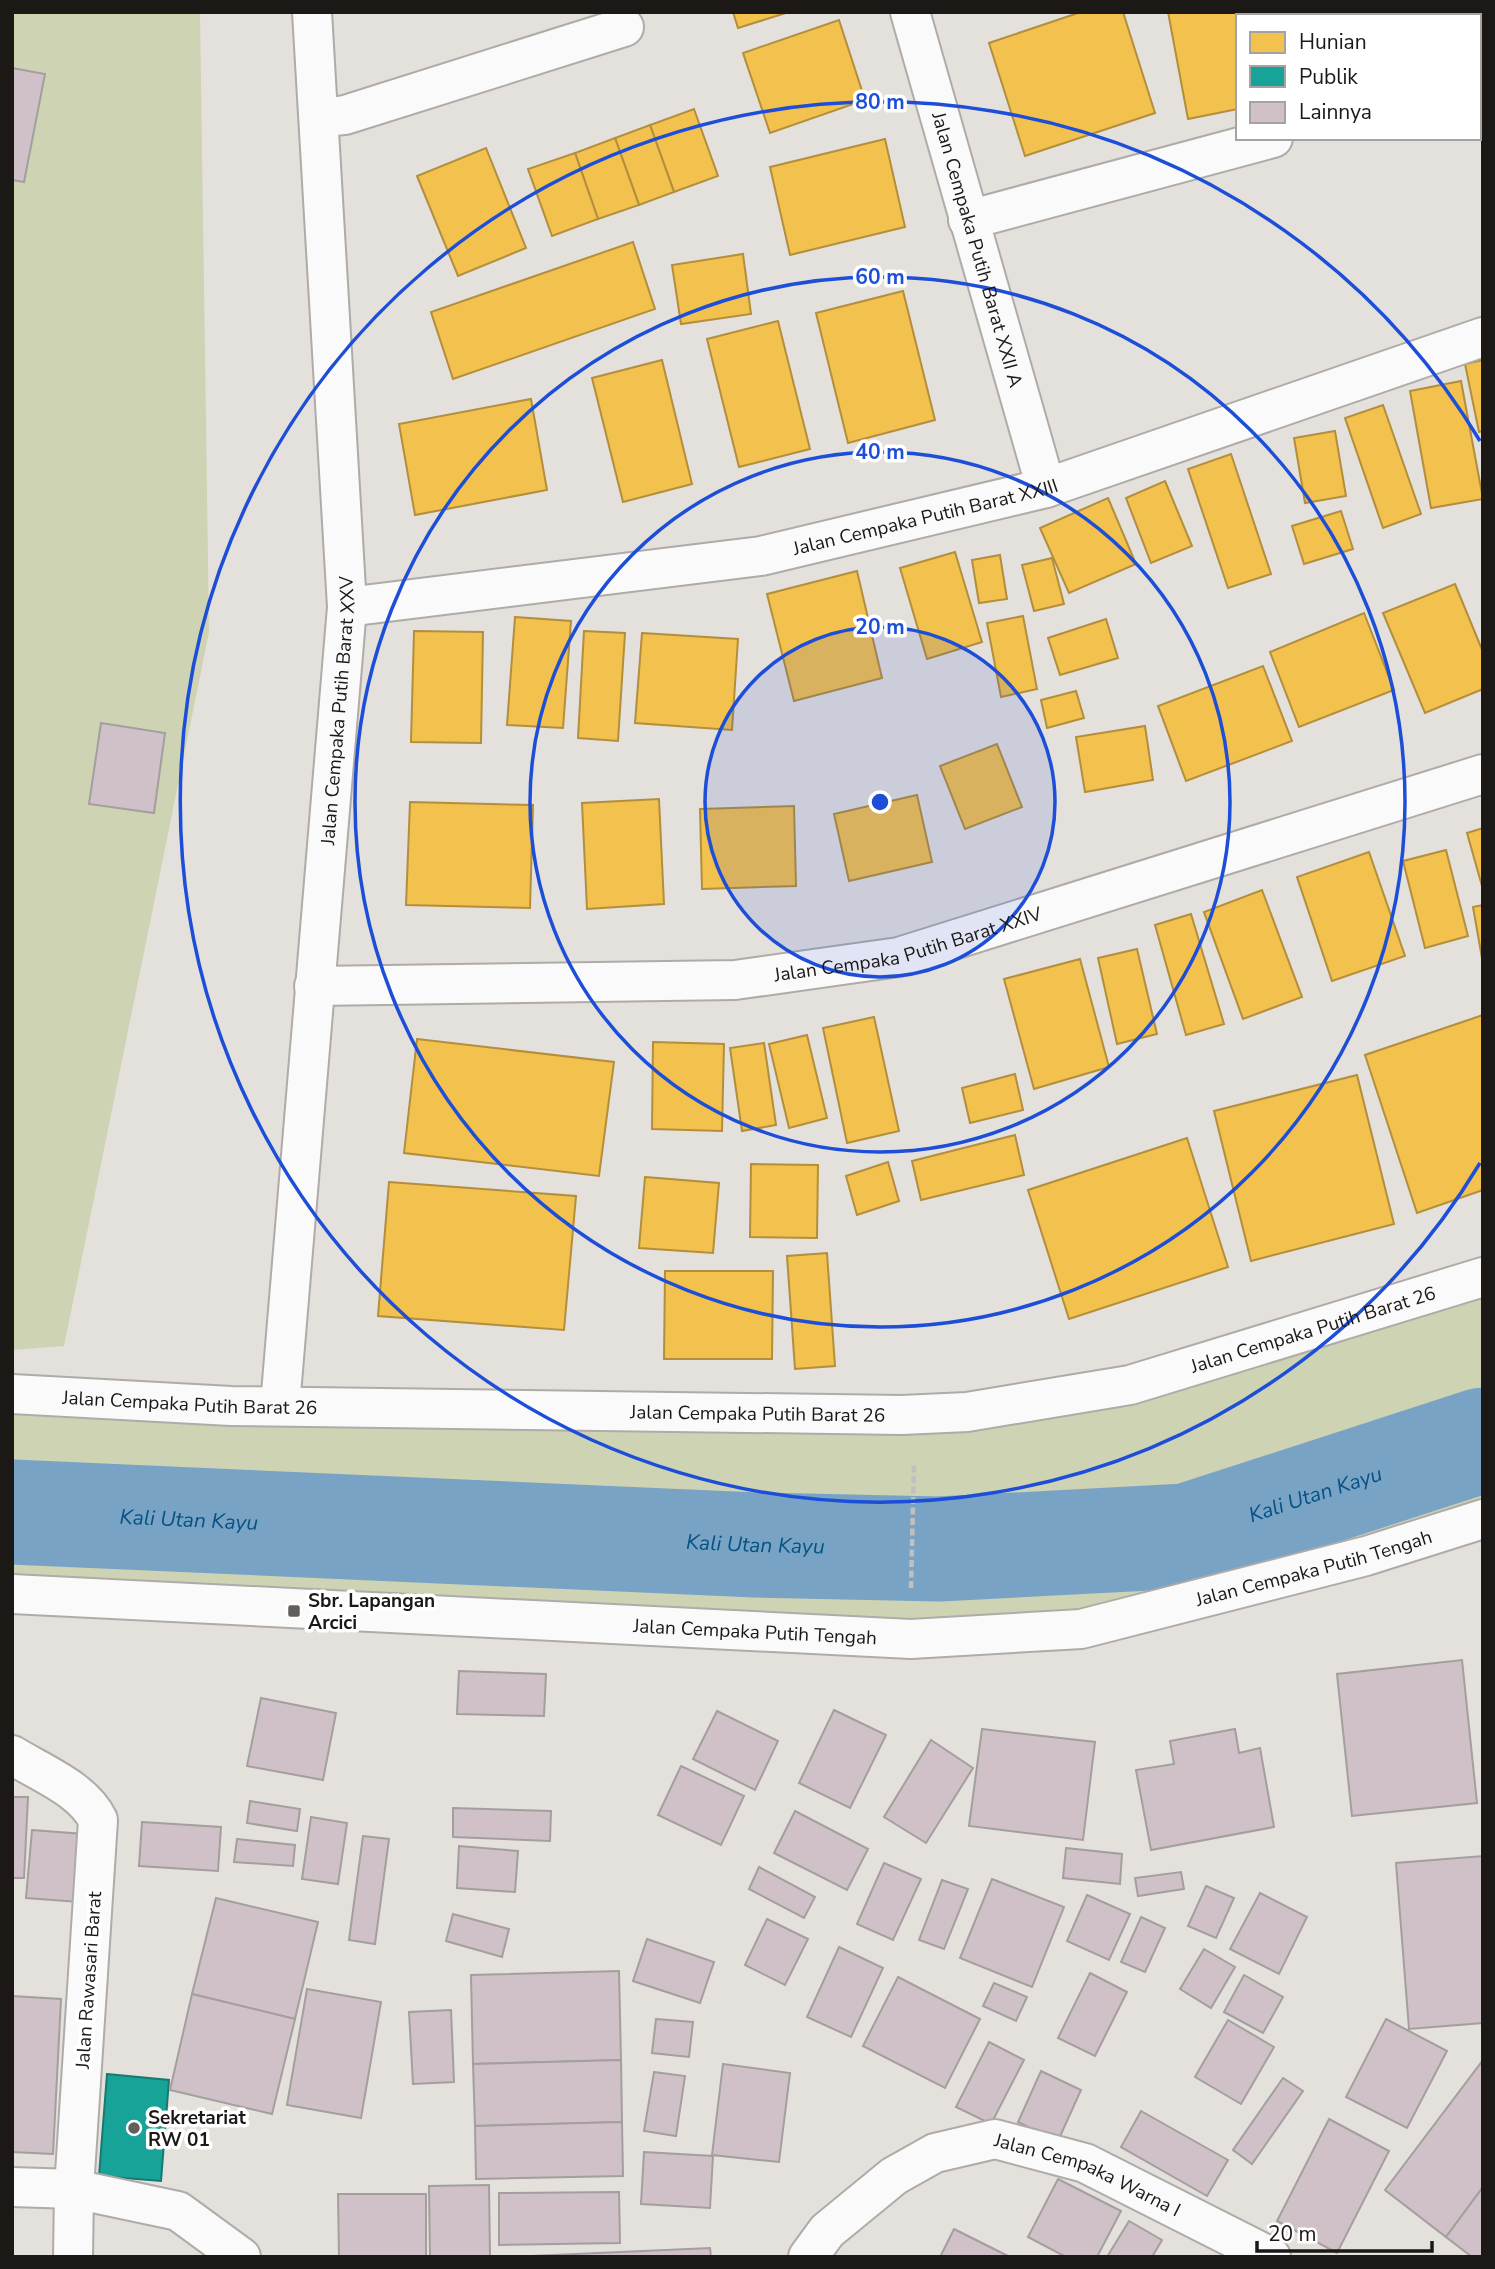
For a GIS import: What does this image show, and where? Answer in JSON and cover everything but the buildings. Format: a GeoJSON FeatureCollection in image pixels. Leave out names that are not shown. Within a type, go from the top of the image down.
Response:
{"type":"FeatureCollection","features":[{"type":"Feature","properties":{"kind":"street","name":"Jalan Cempaka Putih Barat XXV"},"geometry":{"type":"LineString","coordinates":[[280,1406],[347,607],[313,12]]}},
{"type":"Feature","properties":{"kind":"street","name":"Jalan Cempaka Putih Barat XXII A"},"geometry":{"type":"LineString","coordinates":[[910,12],[1046,488]]}},
{"type":"Feature","properties":{"kind":"street"},"geometry":{"type":"LineString","coordinates":[[319,118],[345,115],[624,27]]}},
{"type":"Feature","properties":{"kind":"street"},"geometry":{"type":"LineString","coordinates":[[968,220],[1266,140]]}},
{"type":"Feature","properties":{"kind":"street","name":"Jalan Cempaka Putih Barat XXIII"},"geometry":{"type":"LineString","coordinates":[[347,607],[761,556],[1046,488],[1483,337]]}},
{"type":"Feature","properties":{"kind":"street","name":"Jalan Cempaka Putih Barat XXIV"},"geometry":{"type":"LineString","coordinates":[[314,986],[735,980],[899,957],[1483,774]]}},
{"type":"Feature","properties":{"kind":"street","name":"Jalan Cempaka Putih Barat 26"},"geometry":{"type":"LineString","coordinates":[[12,1394],[231,1406],[528,1412],[967,1412],[1130,1385],[1483,1278]]}},
{"type":"Feature","properties":{"kind":"street","name":"Jalan Cempaka Putih Tengah"},"geometry":{"type":"LineString","coordinates":[[12,1594],[911,1639],[1082,1629],[1366,1556],[1483,1519]]}},
{"type":"Feature","properties":{"kind":"street","name":"Jalan Rawasari Barat"},"geometry":{"type":"LineString","coordinates":[[12,1755],[79,1796],[92,1807],[98,1820],[74,2189],[73,2257]]}},
{"type":"Feature","properties":{"kind":"street","name":"Jalan Cempaka Warna I"},"geometry":{"type":"LineString","coordinates":[[808,2257],[827,2231],[894,2176],[935,2153],[995,2139],[1085,2163],[1270,2257]]}},
{"type":"Feature","properties":{"kind":"street"},"geometry":{"type":"LineString","coordinates":[[12,2187],[74,2189],[178,2211],[241,2257]]}},
{"type":"Feature","properties":{"kind":"path"},"geometry":{"type":"LineString","coordinates":[[911,1583],[914,1487]]}},
{"type":"Feature","properties":{"kind":"green space"},"geometry":{"type":"Polygon","coordinates":[[[12,12],[200,12],[209,632],[64,1346],[12,1350],[12,12]]]}},
{"type":"Feature","properties":{"kind":"green space"},"geometry":{"type":"Polygon","coordinates":[[[1483,1277],[1483,1512],[1090,1616],[919,1623],[12,1587],[12,1394],[967,1412],[1483,1277]]]}},
{"type":"Feature","properties":{"kind":"waterway","name":"Kali Utan Kayu"},"geometry":{"type":"LineString","coordinates":[[12,1512],[756,1545],[939,1549],[1187,1536],[1483,1440]]}},
{"type":"Feature","properties":{"kind":"place","name":"Sbr. Lapangan Arcici"},"geometry":{"type":"Point","coordinates":[294,1611]}},
{"type":"Feature","properties":{"kind":"place","name":"Sekretariat RW 01"},"geometry":{"type":"Point","coordinates":[134,2128]}}]}
